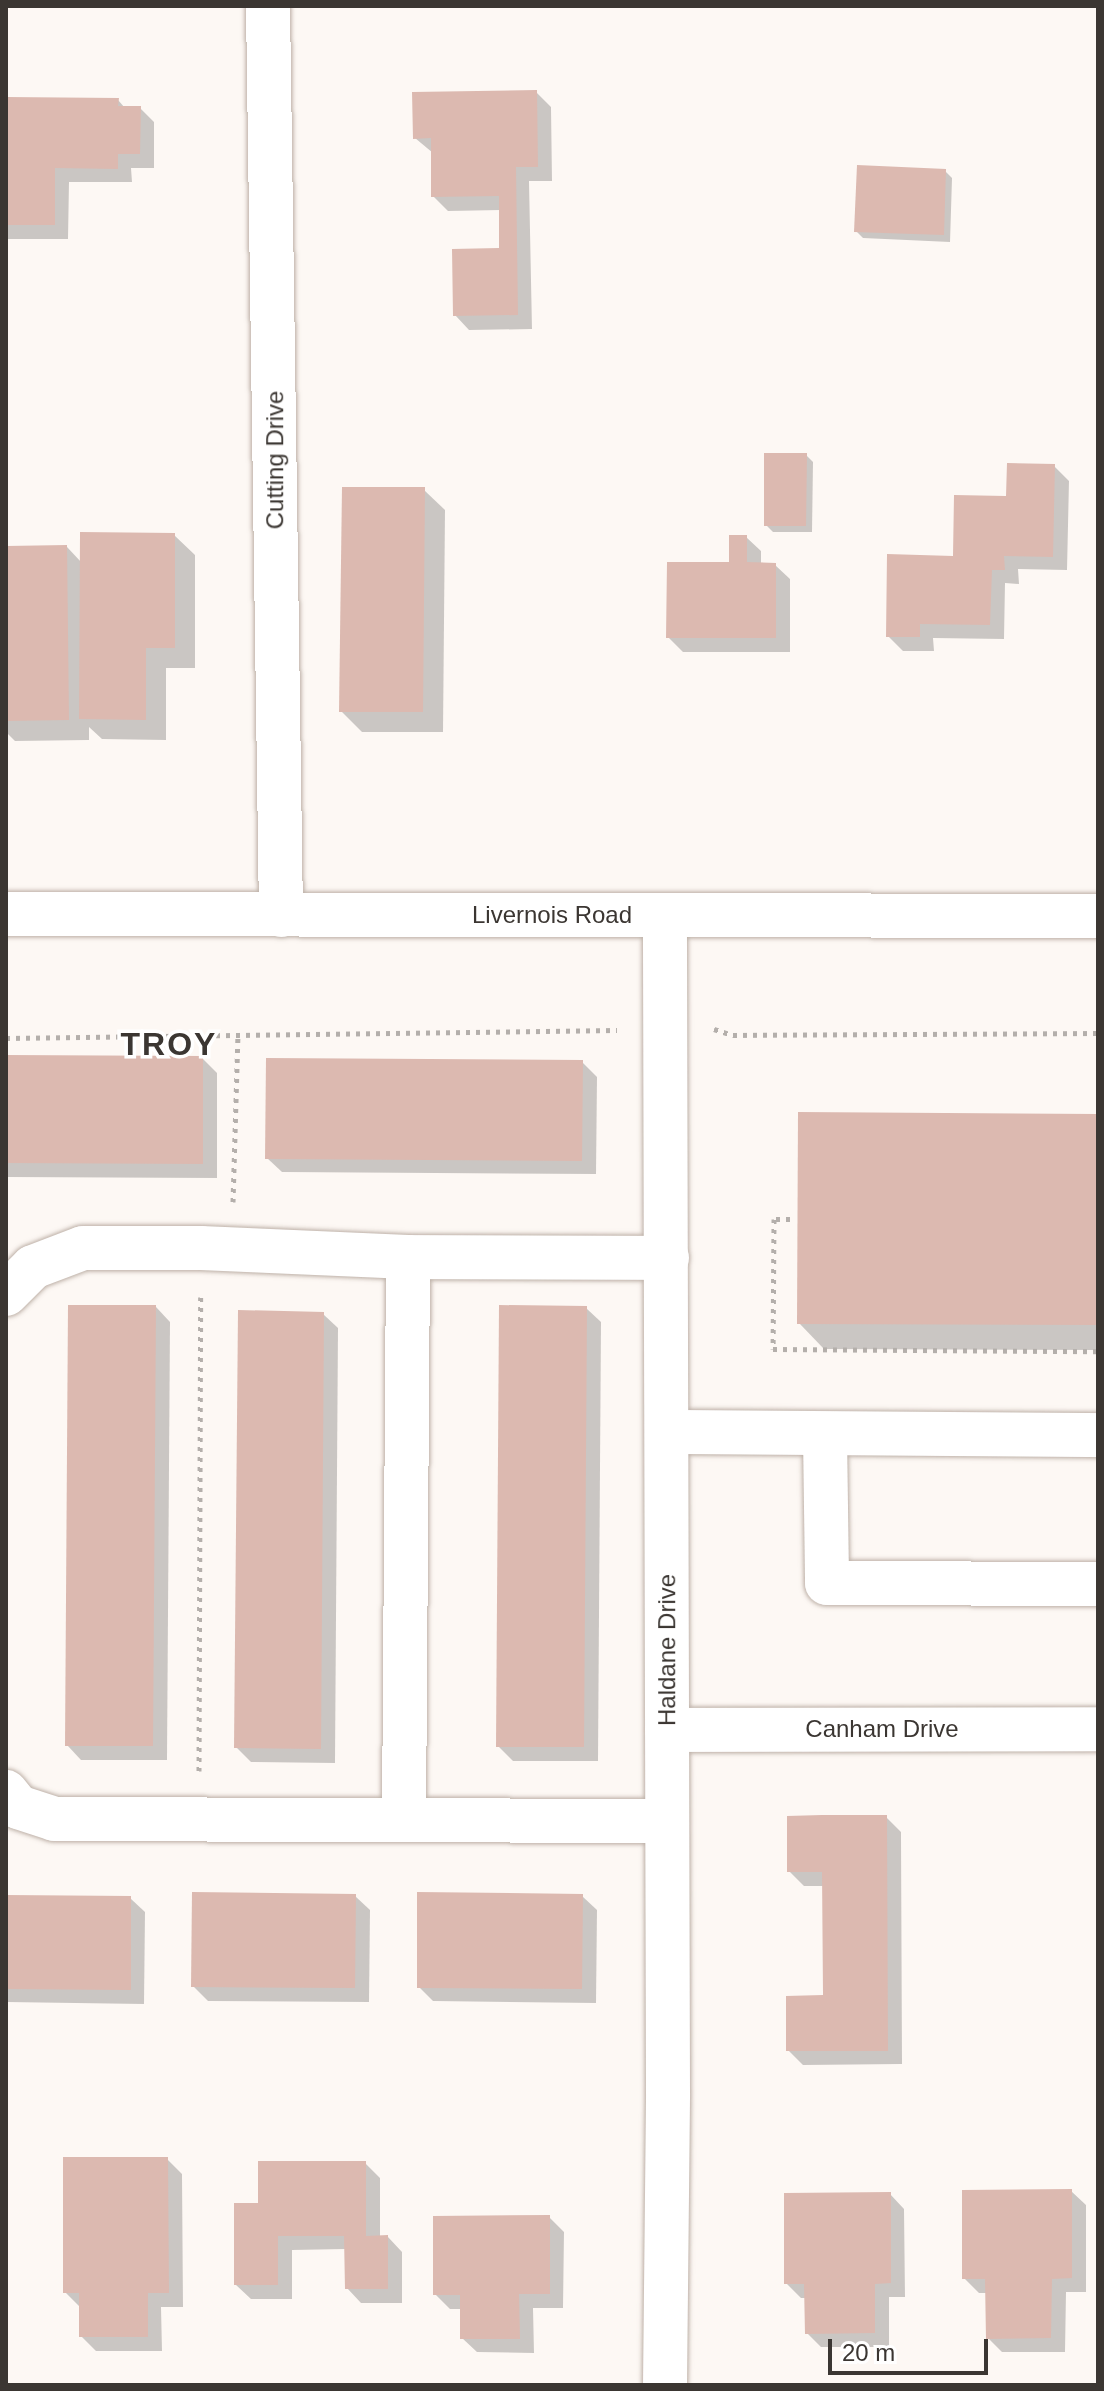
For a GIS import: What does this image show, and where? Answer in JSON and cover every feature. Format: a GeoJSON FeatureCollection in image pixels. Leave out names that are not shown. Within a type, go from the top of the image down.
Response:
{"type":"FeatureCollection","features":[{"type":"Feature","properties":{"kind":"street","name":"Cutting Drive"},"geometry":{"type":"LineString","coordinates":[[268,6],[281,915]]}},
{"type":"Feature","properties":{"kind":"street","name":"Livernois Road"},"geometry":{"type":"LineString","coordinates":[[6,914],[1098,916]]}},
{"type":"Feature","properties":{"kind":"street","name":"Haldane Drive"},"geometry":{"type":"LineString","coordinates":[[665,916],[665,2385]]}},
{"type":"Feature","properties":{"kind":"street"},"geometry":{"type":"LineString","coordinates":[[6,1294],[33,1267],[83,1248],[201,1248],[408,1257],[667,1258]]}},
{"type":"Feature","properties":{"kind":"street"},"geometry":{"type":"LineString","coordinates":[[404,1819],[408,1257]]}},
{"type":"Feature","properties":{"kind":"street"},"geometry":{"type":"LineString","coordinates":[[667,1432],[1098,1435]]}},
{"type":"Feature","properties":{"kind":"street"},"geometry":{"type":"LineString","coordinates":[[825,1435],[827,1583],[1098,1584]]}},
{"type":"Feature","properties":{"kind":"street","name":"Canham Drive"},"geometry":{"type":"LineString","coordinates":[[667,1730],[1098,1729]]}},
{"type":"Feature","properties":{"kind":"street"},"geometry":{"type":"LineString","coordinates":[[6,1792],[18,1807],[54,1819],[666,1821]]}},
{"type":"Feature","properties":{"kind":"path"},"geometry":{"type":"LineString","coordinates":[[700,1025],[733,1035],[1098,1033]]}},
{"type":"Feature","properties":{"kind":"path"},"geometry":{"type":"LineString","coordinates":[[6,1038],[576,1032],[625,1028]]}},
{"type":"Feature","properties":{"kind":"path"},"geometry":{"type":"LineString","coordinates":[[233,1216],[238,1034]]}},
{"type":"Feature","properties":{"kind":"path"},"geometry":{"type":"LineString","coordinates":[[790,1219],[774,1219],[773,1349],[1098,1351]]}},
{"type":"Feature","properties":{"kind":"path"},"geometry":{"type":"LineString","coordinates":[[199,1772],[201,1290]]}},
{"type":"Feature","properties":{"kind":"building"},"geometry":{"type":"Polygon","coordinates":[[[537,90],[538,167],[516,167],[518,315],[453,316],[452,249],[499,248],[499,196],[431,197],[431,138],[413,139],[412,92],[537,90]]]}},
{"type":"Feature","properties":{"kind":"building"},"geometry":{"type":"Polygon","coordinates":[[[6,97],[119,98],[118,106],[141,106],[140,154],[118,154],[118,169],[55,168],[55,225],[6,225],[6,97]]]}},
{"type":"Feature","properties":{"kind":"building"},"geometry":{"type":"Polygon","coordinates":[[[857,165],[946,169],[944,235],[854,232],[857,165]]]}},
{"type":"Feature","properties":{"kind":"building"},"geometry":{"type":"Polygon","coordinates":[[[764,453],[807,453],[806,526],[764,526],[764,453]]]}},
{"type":"Feature","properties":{"kind":"building"},"geometry":{"type":"Polygon","coordinates":[[[1007,463],[1055,464],[1053,557],[1004,556],[1005,570],[992,570],[990,625],[920,624],[920,637],[886,637],[887,554],[953,556],[954,495],[1006,496],[1007,463]]]}},
{"type":"Feature","properties":{"kind":"building"},"geometry":{"type":"Polygon","coordinates":[[[342,487],[425,487],[423,712],[339,712],[342,487]]]}},
{"type":"Feature","properties":{"kind":"building"},"geometry":{"type":"Polygon","coordinates":[[[80,532],[175,533],[175,648],[146,648],[146,720],[79,719],[80,532]]]}},
{"type":"Feature","properties":{"kind":"building"},"geometry":{"type":"Polygon","coordinates":[[[729,535],[747,535],[747,562],[776,563],[776,638],[666,638],[667,562],[729,562],[729,535]]]}},
{"type":"Feature","properties":{"kind":"building"},"geometry":{"type":"Polygon","coordinates":[[[67,545],[69,720],[6,721],[6,546],[67,545]]]}},
{"type":"Feature","properties":{"kind":"building"},"geometry":{"type":"Polygon","coordinates":[[[6,1055],[203,1056],[203,1164],[6,1163],[6,1055]]]}},
{"type":"Feature","properties":{"kind":"building"},"geometry":{"type":"Polygon","coordinates":[[[266,1058],[583,1060],[582,1161],[265,1159],[266,1058]]]}},
{"type":"Feature","properties":{"kind":"building"},"geometry":{"type":"Polygon","coordinates":[[[798,1112],[1098,1114],[1098,1325],[797,1324],[798,1112]]]}},
{"type":"Feature","properties":{"kind":"building"},"geometry":{"type":"Polygon","coordinates":[[[68,1305],[156,1305],[153,1746],[65,1746],[68,1305]]]}},
{"type":"Feature","properties":{"kind":"building"},"geometry":{"type":"Polygon","coordinates":[[[499,1305],[587,1306],[584,1747],[496,1747],[499,1305]]]}},
{"type":"Feature","properties":{"kind":"building"},"geometry":{"type":"Polygon","coordinates":[[[238,1310],[324,1312],[321,1749],[234,1748],[238,1310]]]}},
{"type":"Feature","properties":{"kind":"building"},"geometry":{"type":"Polygon","coordinates":[[[887,1815],[888,2051],[786,2051],[786,1996],[823,1995],[822,1872],[787,1872],[787,1816],[887,1815]]]}},
{"type":"Feature","properties":{"kind":"building"},"geometry":{"type":"Polygon","coordinates":[[[192,1892],[356,1894],[355,1988],[191,1987],[192,1892]]]}},
{"type":"Feature","properties":{"kind":"building"},"geometry":{"type":"Polygon","coordinates":[[[417,1892],[583,1894],[582,1989],[417,1988],[417,1892]]]}},
{"type":"Feature","properties":{"kind":"building"},"geometry":{"type":"Polygon","coordinates":[[[6,1895],[131,1896],[131,1990],[6,1989],[6,1895]]]}},
{"type":"Feature","properties":{"kind":"building"},"geometry":{"type":"Polygon","coordinates":[[[63,2157],[168,2157],[169,2293],[148,2293],[148,2337],[79,2337],[79,2293],[63,2293],[63,2157]]]}},
{"type":"Feature","properties":{"kind":"building"},"geometry":{"type":"Polygon","coordinates":[[[258,2161],[366,2161],[366,2236],[388,2235],[388,2289],[345,2289],[344,2236],[278,2236],[278,2285],[234,2285],[234,2203],[258,2203],[258,2161]]]}},
{"type":"Feature","properties":{"kind":"building"},"geometry":{"type":"Polygon","coordinates":[[[1072,2189],[1072,2278],[1052,2279],[1051,2338],[986,2339],[985,2279],[962,2279],[962,2190],[1072,2189]]]}},
{"type":"Feature","properties":{"kind":"building"},"geometry":{"type":"Polygon","coordinates":[[[891,2192],[891,2283],[875,2284],[875,2333],[805,2334],[804,2284],[784,2284],[784,2193],[891,2192]]]}},
{"type":"Feature","properties":{"kind":"building"},"geometry":{"type":"Polygon","coordinates":[[[550,2215],[550,2294],[519,2294],[520,2339],[460,2339],[460,2295],[433,2295],[433,2216],[550,2215]]]}},
{"type":"Feature","properties":{"kind":"district","name":"TROY"},"geometry":{"type":"Point","coordinates":[169,1044]}}]}
